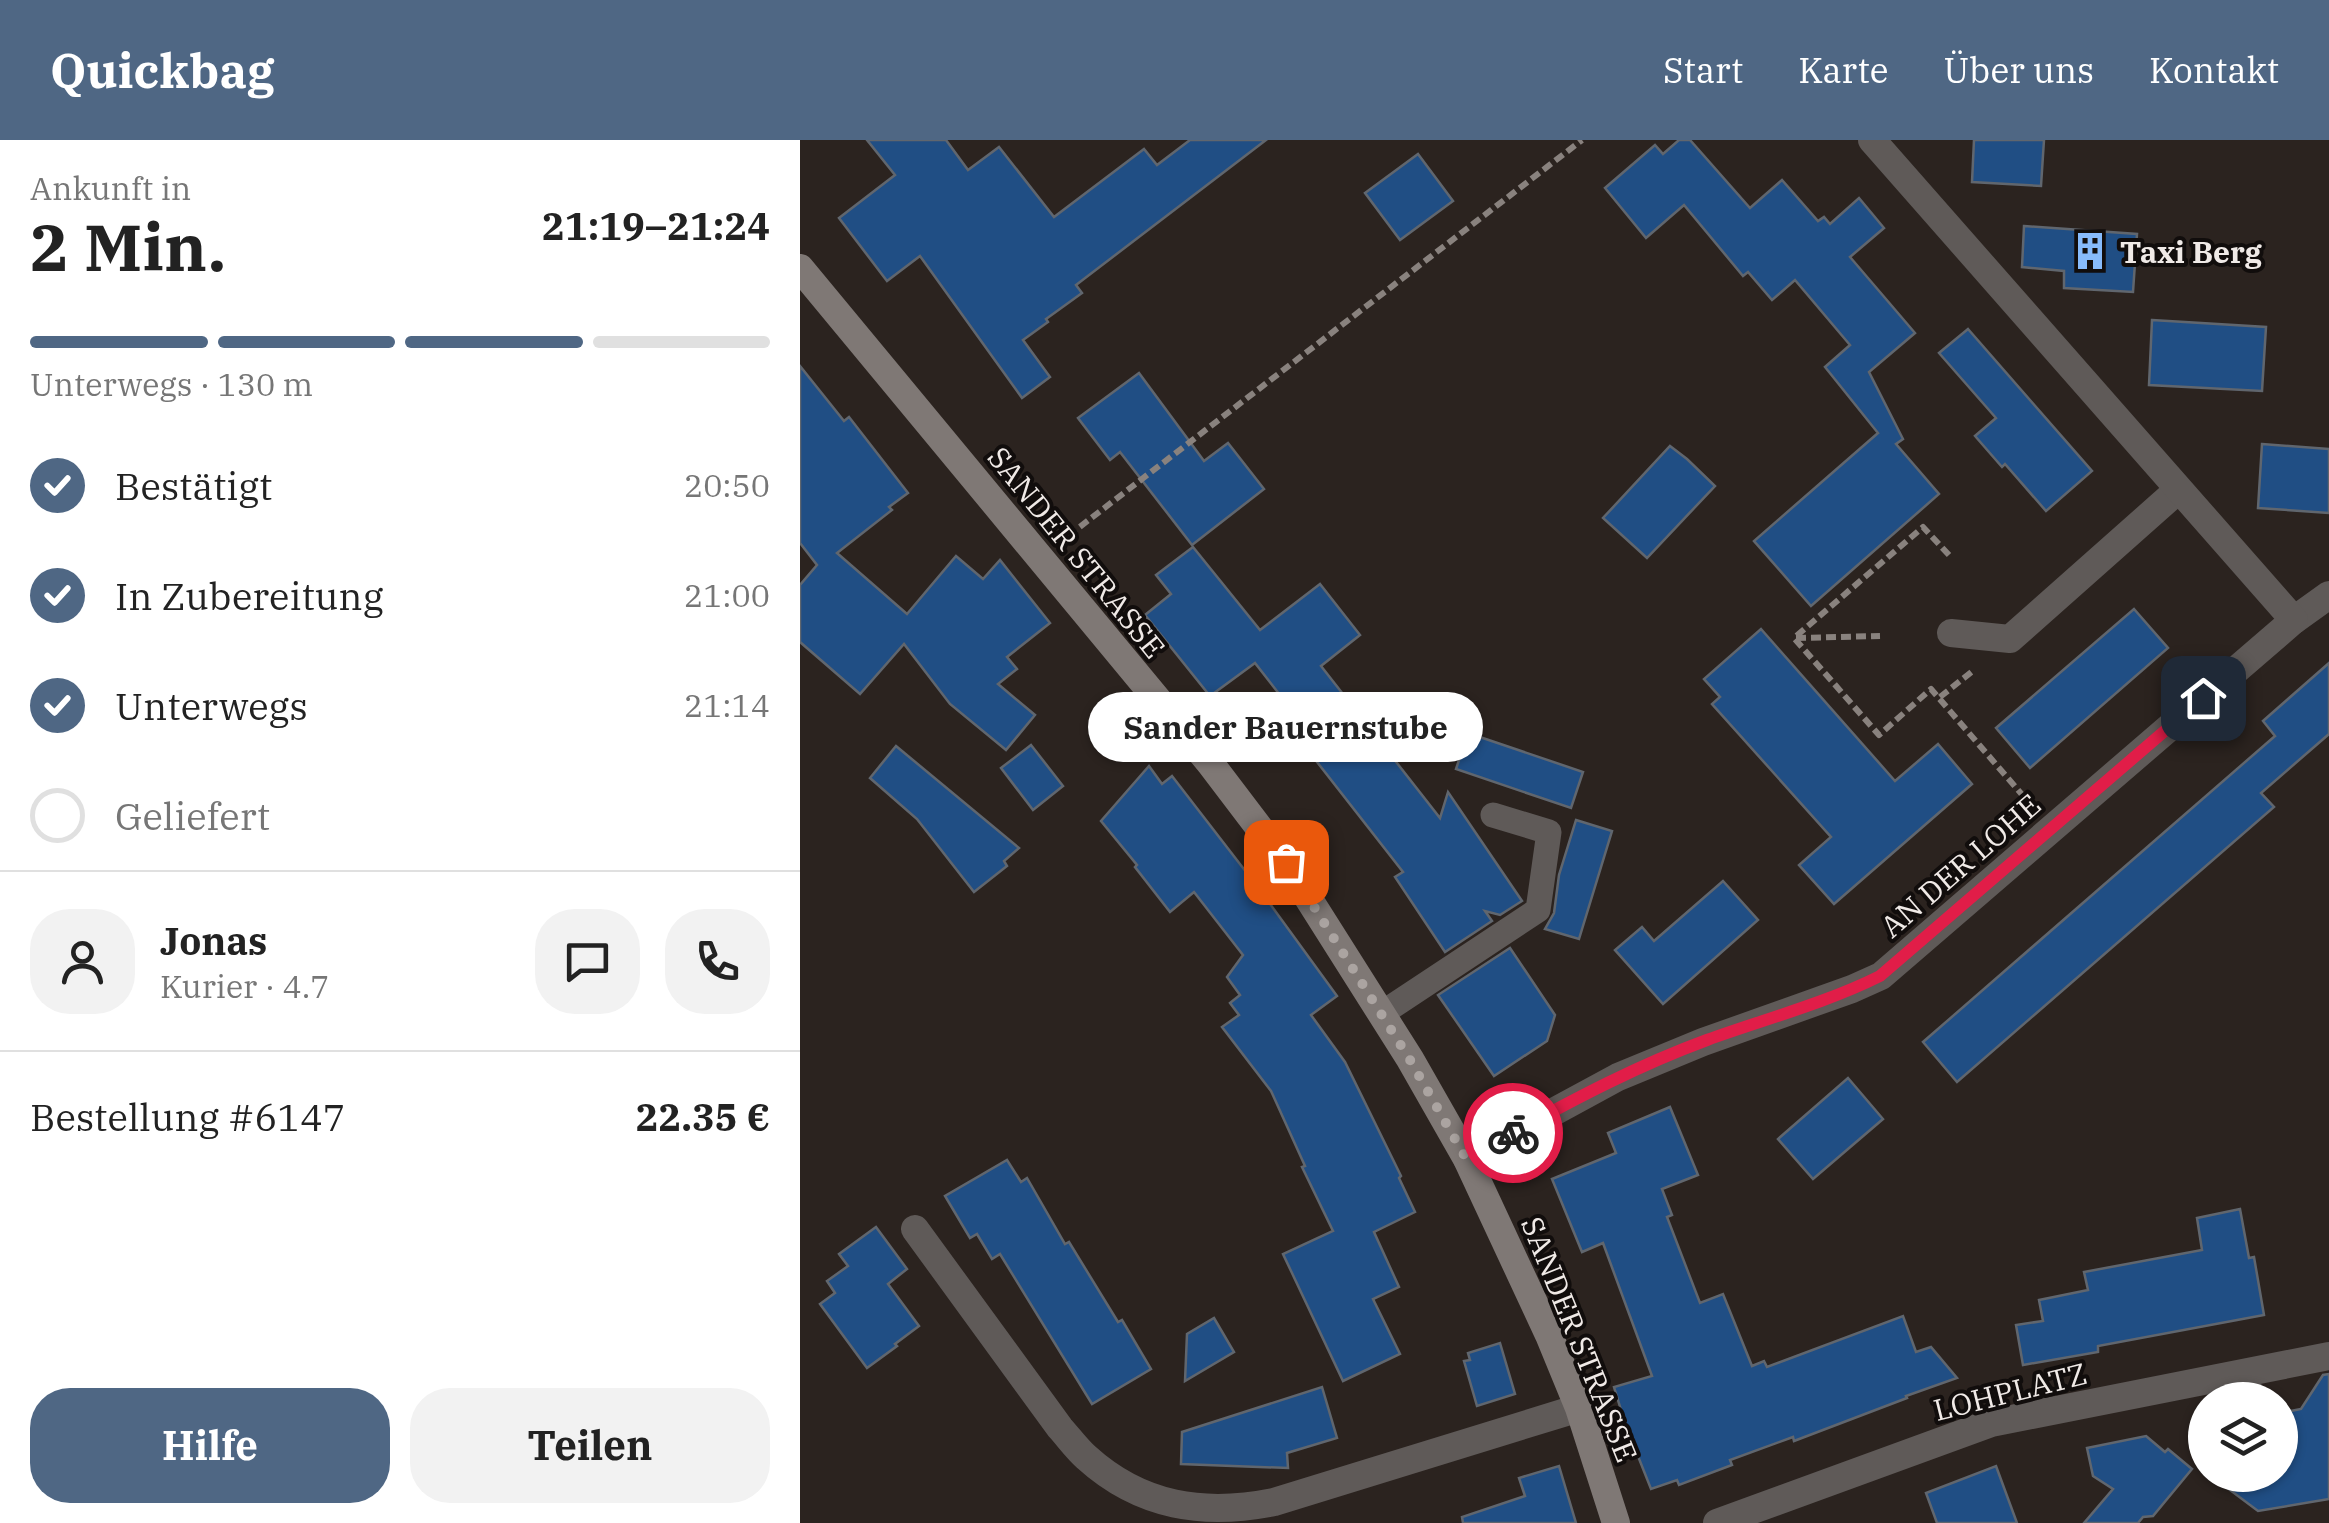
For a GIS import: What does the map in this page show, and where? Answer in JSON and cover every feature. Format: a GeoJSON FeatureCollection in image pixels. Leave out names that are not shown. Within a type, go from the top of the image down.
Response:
{"type":"FeatureCollection","features":[{"type":"Feature","properties":{"kind":"main road","name":"SANDER STRASSE"},"geometry":{"type":"LineString","coordinates":[[800,268],[1210,763],[1286,862],[1432,1096],[1467,1160],[1523,1276],[1579,1408],[1616,1523]]}},
{"type":"Feature","properties":{"kind":"street"},"geometry":{"type":"LineString","coordinates":[[1872,140],[2294,620]]}},
{"type":"Feature","properties":{"kind":"street"},"geometry":{"type":"LineString","coordinates":[[1951,632],[2010,640],[2178,490]]}},
{"type":"Feature","properties":{"kind":"street","name":"AN DER LOHE"},"geometry":{"type":"LineString","coordinates":[[1467,1160],[1618,1076],[1852,990],[1880,976],[2294,620],[2329,595]]}},
{"type":"Feature","properties":{"kind":"street"},"geometry":{"type":"LineString","coordinates":[[915,1229],[1060,1428],[1086,1457],[1128,1488],[1186,1508],[1245,1508],[1274,1502],[1579,1408]]}},
{"type":"Feature","properties":{"kind":"street","name":"LOHPLATZ"},"geometry":{"type":"LineString","coordinates":[[1717,1523],[1990,1423],[2329,1356]]}},
{"type":"Feature","properties":{"kind":"lane"},"geometry":{"type":"LineString","coordinates":[[1381,1014],[1538,910],[1548,832],[1493,814]]}},
{"type":"Feature","properties":{"kind":"path"},"geometry":{"type":"LineString","coordinates":[[1040,558],[1582,140]]}},
{"type":"Feature","properties":{"kind":"path"},"geometry":{"type":"LineString","coordinates":[[1794,638],[1923,527],[1949,554]]}},
{"type":"Feature","properties":{"kind":"path"},"geometry":{"type":"LineString","coordinates":[[1794,638],[1880,636]]}},
{"type":"Feature","properties":{"kind":"path"},"geometry":{"type":"LineString","coordinates":[[1794,638],[1879,735],[1931,689],[2051,828]]}},
{"type":"Feature","properties":{"kind":"building"},"geometry":{"type":"Polygon","coordinates":[[[867,140],[946,140],[968,170],[999,147],[1054,217],[1144,149],[1157,165],[1190,140],[1266,140],[1076,285],[1082,293],[1023,340],[1050,377],[1022,398],[920,256],[887,281],[839,218],[895,175],[867,140]]]}},
{"type":"Feature","properties":{"kind":"building"},"geometry":{"type":"Polygon","coordinates":[[[1679,140],[1690,140],[1750,208],[1782,180],[1818,221],[1824,217],[1830,224],[1859,198],[1884,228],[1850,257],[1915,333],[1869,372],[1903,439],[1896,444],[1939,494],[1811,606],[1754,541],[1878,433],[1825,367],[1850,345],[1795,280],[1772,300],[1748,272],[1743,276],[1684,205],[1646,238],[1605,188],[1655,145],[1663,154],[1679,140]]]}},
{"type":"Feature","properties":{"kind":"building"},"geometry":{"type":"Polygon","coordinates":[[[1974,140],[2044,140],[2041,186],[1972,182],[1974,140]]]}},
{"type":"Feature","properties":{"kind":"building"},"geometry":{"type":"Polygon","coordinates":[[[1418,154],[1453,201],[1400,240],[1365,193],[1418,154]]]}},
{"type":"Feature","properties":{"kind":"building","name":"Taxi Berg"},"geometry":{"type":"Polygon","coordinates":[[[2024,226],[2137,234],[2133,292],[2064,288],[2064,271],[2022,267],[2024,226]]]}},
{"type":"Feature","properties":{"kind":"building"},"geometry":{"type":"Polygon","coordinates":[[[2152,320],[2266,327],[2262,391],[2149,385],[2152,320]]]}},
{"type":"Feature","properties":{"kind":"building"},"geometry":{"type":"Polygon","coordinates":[[[1968,329],[2092,471],[2046,511],[1975,436],[1996,418],[1939,353],[1968,329]]]}},
{"type":"Feature","properties":{"kind":"building"},"geometry":{"type":"Polygon","coordinates":[[[800,366],[844,421],[849,417],[908,493],[837,553],[907,614],[956,556],[983,579],[1000,560],[1050,623],[1007,657],[1017,669],[998,684],[1035,715],[1006,750],[950,704],[904,644],[860,694],[800,642],[800,585],[817,565],[800,543],[800,366]]]}},
{"type":"Feature","properties":{"kind":"building"},"geometry":{"type":"Polygon","coordinates":[[[1139,373],[1204,461],[1228,443],[1264,489],[1192,545],[1120,452],[1110,460],[1078,418],[1139,373]]]}},
{"type":"Feature","properties":{"kind":"building"},"geometry":{"type":"Polygon","coordinates":[[[2262,444],[2329,449],[2329,513],[2258,508],[2262,444]]]}},
{"type":"Feature","properties":{"kind":"building"},"geometry":{"type":"Polygon","coordinates":[[[1670,446],[1715,486],[1647,558],[1603,518],[1670,446]]]}},
{"type":"Feature","properties":{"kind":"building"},"geometry":{"type":"Polygon","coordinates":[[[1193,547],[1260,630],[1320,584],[1360,635],[1321,666],[1440,818],[1448,792],[1522,901],[1500,915],[1485,911],[1492,921],[1445,952],[1395,877],[1403,872],[1310,753],[1319,745],[1255,663],[1210,696],[1145,615],[1171,594],[1156,575],[1193,547]]]}},
{"type":"Feature","properties":{"kind":"building"},"geometry":{"type":"Polygon","coordinates":[[[2134,609],[2168,648],[2030,768],[1996,728],[2134,609]]]}},
{"type":"Feature","properties":{"kind":"building"},"geometry":{"type":"Polygon","coordinates":[[[1761,629],[1895,781],[1938,744],[1972,784],[1834,904],[1799,865],[1831,837],[1712,704],[1720,697],[1704,679],[1761,629]]]}},
{"type":"Feature","properties":{"kind":"building"},"geometry":{"type":"Polygon","coordinates":[[[2329,663],[2329,734],[2261,793],[2274,807],[1957,1082],[1923,1042],[2275,736],[2263,721],[2329,663]]]}},
{"type":"Feature","properties":{"kind":"building"},"geometry":{"type":"Polygon","coordinates":[[[1468,733],[1583,772],[1571,808],[1456,769],[1468,733]]]}},
{"type":"Feature","properties":{"kind":"building"},"geometry":{"type":"Polygon","coordinates":[[[1031,745],[1063,786],[1033,810],[1001,768],[1031,745]]]}},
{"type":"Feature","properties":{"kind":"building"},"geometry":{"type":"Polygon","coordinates":[[[896,746],[1019,848],[1004,861],[1007,866],[974,892],[917,819],[870,778],[896,746]]]}},
{"type":"Feature","properties":{"kind":"building"},"geometry":{"type":"Polygon","coordinates":[[[1149,766],[1162,784],[1172,776],[1337,996],[1311,1015],[1345,1062],[1415,1212],[1374,1232],[1399,1287],[1373,1299],[1400,1354],[1343,1381],[1283,1254],[1333,1231],[1271,1091],[1222,1027],[1239,1015],[1230,1003],[1240,995],[1227,977],[1243,955],[1194,892],[1170,912],[1101,821],[1149,766]]]}},
{"type":"Feature","properties":{"kind":"building"},"geometry":{"type":"Polygon","coordinates":[[[1576,820],[1612,831],[1579,939],[1545,929],[1554,913],[1559,875],[1576,820]]]}},
{"type":"Feature","properties":{"kind":"building"},"geometry":{"type":"Polygon","coordinates":[[[1723,881],[1758,920],[1663,1004],[1615,950],[1642,927],[1654,941],[1723,881]]]}},
{"type":"Feature","properties":{"kind":"building"},"geometry":{"type":"Polygon","coordinates":[[[1510,948],[1555,1015],[1547,1041],[1494,1076],[1438,995],[1510,948]]]}},
{"type":"Feature","properties":{"kind":"building"},"geometry":{"type":"Polygon","coordinates":[[[1848,1078],[1883,1119],[1813,1179],[1778,1139],[1848,1078]]]}},
{"type":"Feature","properties":{"kind":"building"},"geometry":{"type":"Polygon","coordinates":[[[1670,1107],[1698,1175],[1662,1189],[1672,1215],[1667,1217],[1700,1303],[1723,1294],[1752,1366],[1764,1361],[1767,1367],[1903,1316],[1916,1352],[1931,1347],[1957,1378],[1794,1441],[1793,1437],[1730,1460],[1732,1465],[1679,1485],[1677,1480],[1651,1489],[1632,1446],[1614,1387],[1652,1376],[1603,1243],[1582,1252],[1552,1179],[1616,1153],[1608,1133],[1670,1107]]]}},
{"type":"Feature","properties":{"kind":"building"},"geometry":{"type":"Polygon","coordinates":[[[1007,1160],[1021,1182],[1027,1178],[1065,1244],[1069,1242],[1151,1369],[1092,1404],[1000,1254],[992,1259],[977,1234],[970,1238],[945,1196],[1007,1160]]]}},
{"type":"Feature","properties":{"kind":"building"},"geometry":{"type":"Polygon","coordinates":[[[2240,1209],[2249,1258],[2254,1257],[2264,1315],[2098,1346],[2098,1352],[2023,1365],[2016,1325],[2043,1321],[2039,1300],[2088,1290],[2084,1272],[2202,1250],[2197,1218],[2240,1209]]]}},
{"type":"Feature","properties":{"kind":"building"},"geometry":{"type":"Polygon","coordinates":[[[876,1227],[907,1269],[888,1284],[919,1326],[867,1368],[820,1304],[835,1293],[827,1281],[848,1266],[839,1254],[876,1227]]]}},
{"type":"Feature","properties":{"kind":"building"},"geometry":{"type":"Polygon","coordinates":[[[1214,1318],[1234,1352],[1185,1381],[1187,1334],[1214,1318]]]}},
{"type":"Feature","properties":{"kind":"building"},"geometry":{"type":"Polygon","coordinates":[[[1500,1343],[1515,1394],[1477,1406],[1464,1361],[1470,1360],[1468,1353],[1500,1343]]]}},
{"type":"Feature","properties":{"kind":"building"},"geometry":{"type":"Polygon","coordinates":[[[2329,1374],[2329,1499],[2258,1511],[2233,1492],[2298,1492],[2298,1410],[2323,1375],[2329,1374]]]}},
{"type":"Feature","properties":{"kind":"building"},"geometry":{"type":"Polygon","coordinates":[[[1322,1387],[1337,1438],[1287,1453],[1288,1468],[1181,1464],[1182,1432],[1322,1387]]]}},
{"type":"Feature","properties":{"kind":"building"},"geometry":{"type":"Polygon","coordinates":[[[2146,1436],[2188,1466],[2188,1474],[2153,1516],[2143,1517],[2138,1523],[2084,1523],[2113,1489],[2093,1476],[2087,1448],[2146,1436]]]}},
{"type":"Feature","properties":{"kind":"building"},"geometry":{"type":"Polygon","coordinates":[[[1559,1466],[1576,1523],[1463,1523],[1462,1517],[1525,1496],[1519,1478],[1559,1466]]]}},
{"type":"Feature","properties":{"kind":"building"},"geometry":{"type":"Polygon","coordinates":[[[1996,1466],[2017,1523],[1937,1523],[1926,1493],[1996,1466]]]}},
{"type":"Feature","properties":{"kind":"way so far"},"geometry":{"type":"LineString","coordinates":[[1286,862],[1410,1060],[1467,1160],[1513,1133]]}},
{"type":"Feature","properties":{"kind":"place","name":"Taxi Berg"},"geometry":{"type":"Point","coordinates":[2090,251]}},
{"type":"Feature","properties":{"kind":"place","name":"Sander Bauernstube"},"geometry":{"type":"Point","coordinates":[1286,862]}},
{"type":"Feature","properties":{"kind":"route"},"geometry":{"type":"LineString","coordinates":[[1513,1133],[1618,1076],[1852,990],[1880,976],[2203,698]]}}]}
